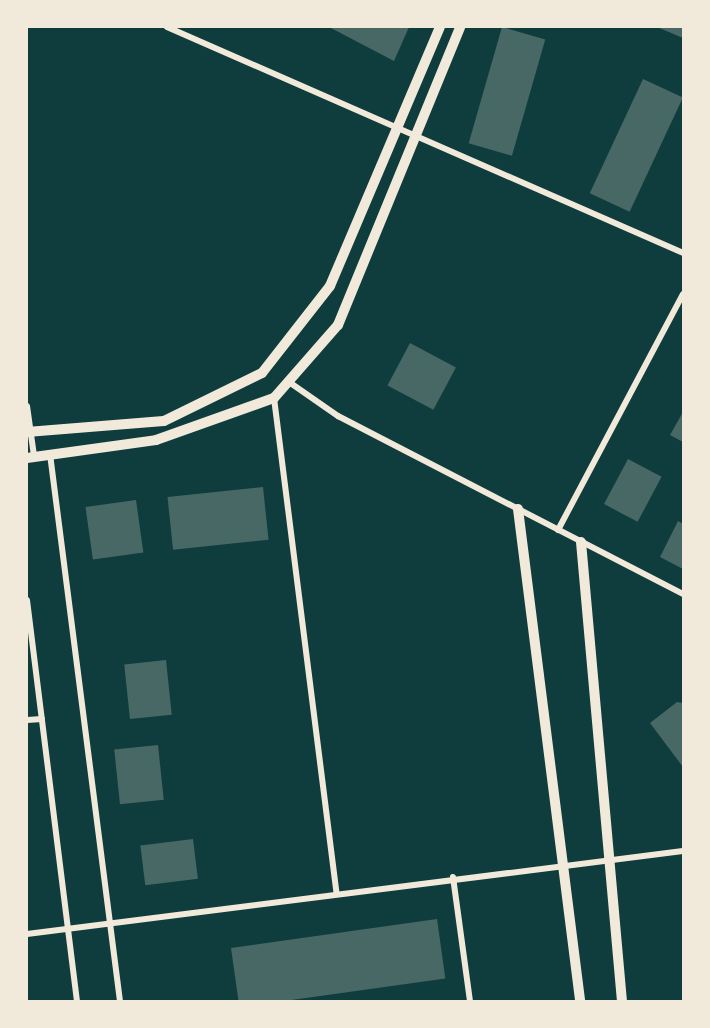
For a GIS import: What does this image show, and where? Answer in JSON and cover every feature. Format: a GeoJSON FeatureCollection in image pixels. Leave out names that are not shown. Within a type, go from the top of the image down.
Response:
{"type":"FeatureCollection","features":[{"type":"Feature","properties":{"kind":"street"},"geometry":{"type":"LineString","coordinates":[[29,431],[164,421],[262,373],[330,286],[400,130],[440,27]]}},
{"type":"Feature","properties":{"kind":"street"},"geometry":{"type":"LineString","coordinates":[[27,406],[30,457],[156,440],[274,399],[338,325],[460,27]]}},
{"type":"Feature","properties":{"kind":"street"},"geometry":{"type":"LineString","coordinates":[[172,28],[416,137],[682,250]]}},
{"type":"Feature","properties":{"kind":"street"},"geometry":{"type":"LineString","coordinates":[[558,530],[683,294]]}},
{"type":"Feature","properties":{"kind":"street"},"geometry":{"type":"LineString","coordinates":[[289,382],[338,416],[683,594]]}},
{"type":"Feature","properties":{"kind":"street"},"geometry":{"type":"LineString","coordinates":[[274,399],[336,892]]}},
{"type":"Feature","properties":{"kind":"street"},"geometry":{"type":"LineString","coordinates":[[50,453],[112,922],[120,1001]]}},
{"type":"Feature","properties":{"kind":"street"},"geometry":{"type":"LineString","coordinates":[[518,509],[561,865],[580,1001]]}},
{"type":"Feature","properties":{"kind":"street"},"geometry":{"type":"LineString","coordinates":[[581,542],[622,1001]]}},
{"type":"Feature","properties":{"kind":"street"},"geometry":{"type":"LineString","coordinates":[[27,600],[77,1001]]}},
{"type":"Feature","properties":{"kind":"street"},"geometry":{"type":"LineString","coordinates":[[27,673],[36,672]]}},
{"type":"Feature","properties":{"kind":"street"},"geometry":{"type":"LineString","coordinates":[[27,720],[42,719]]}},
{"type":"Feature","properties":{"kind":"street"},"geometry":{"type":"LineString","coordinates":[[27,934],[453,877],[683,851]]}},
{"type":"Feature","properties":{"kind":"street"},"geometry":{"type":"LineString","coordinates":[[453,877],[470,1001]]}},
{"type":"Feature","properties":{"kind":"building"},"geometry":{"type":"Polygon","coordinates":[[[329,27],[409,27],[394,61],[329,27]]]}},
{"type":"Feature","properties":{"kind":"building"},"geometry":{"type":"Polygon","coordinates":[[[502,27],[545,39],[512,156],[469,143],[502,27]]]}},
{"type":"Feature","properties":{"kind":"building"},"geometry":{"type":"Polygon","coordinates":[[[657,27],[683,27],[683,38],[657,27]]]}},
{"type":"Feature","properties":{"kind":"building"},"geometry":{"type":"Polygon","coordinates":[[[643,79],[683,98],[630,212],[590,193],[643,79]]]}},
{"type":"Feature","properties":{"kind":"building"},"geometry":{"type":"Polygon","coordinates":[[[410,343],[456,367],[433,410],[387,385],[410,343]]]}},
{"type":"Feature","properties":{"kind":"building"},"geometry":{"type":"Polygon","coordinates":[[[683,412],[683,442],[670,435],[683,412]]]}},
{"type":"Feature","properties":{"kind":"building"},"geometry":{"type":"Polygon","coordinates":[[[628,459],[662,477],[638,522],[604,504],[628,459]]]}},
{"type":"Feature","properties":{"kind":"building"},"geometry":{"type":"Polygon","coordinates":[[[263,487],[269,540],[173,550],[168,497],[263,487]]]}},
{"type":"Feature","properties":{"kind":"building"},"geometry":{"type":"Polygon","coordinates":[[[136,500],[143,552],[93,560],[85,507],[136,500]]]}},
{"type":"Feature","properties":{"kind":"building"},"geometry":{"type":"Polygon","coordinates":[[[678,521],[683,524],[683,569],[660,557],[678,521]]]}},
{"type":"Feature","properties":{"kind":"building"},"geometry":{"type":"Polygon","coordinates":[[[166,660],[172,715],[130,719],[124,664],[166,660]]]}},
{"type":"Feature","properties":{"kind":"building"},"geometry":{"type":"Polygon","coordinates":[[[677,702],[683,703],[683,767],[650,723],[677,702]]]}},
{"type":"Feature","properties":{"kind":"building"},"geometry":{"type":"Polygon","coordinates":[[[158,745],[164,800],[120,804],[114,750],[158,745]]]}},
{"type":"Feature","properties":{"kind":"building"},"geometry":{"type":"Polygon","coordinates":[[[193,839],[198,879],[145,885],[140,845],[193,839]]]}},
{"type":"Feature","properties":{"kind":"building"},"geometry":{"type":"Polygon","coordinates":[[[437,919],[445,978],[285,1001],[238,1001],[231,948],[437,919]]]}}]}
